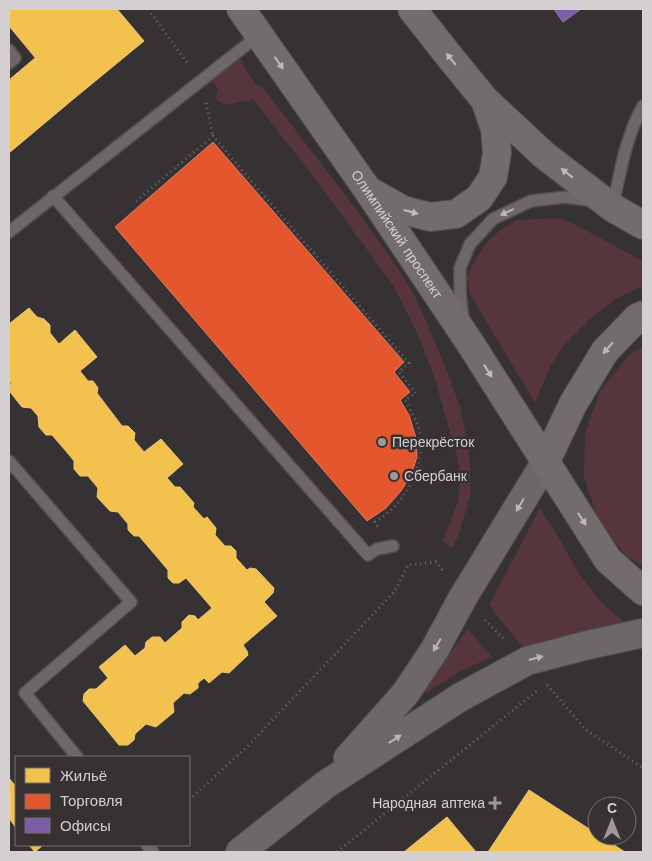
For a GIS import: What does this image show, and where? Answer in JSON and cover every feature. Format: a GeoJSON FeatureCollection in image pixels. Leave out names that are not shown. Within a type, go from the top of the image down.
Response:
{"type":"FeatureCollection","features":[{"type":"Feature","properties":{"kind":"main road","name":"Олимпийский проспект"},"geometry":{"type":"LineString","coordinates":[[241,9],[367,190],[470,343],[608,560],[643,591]]}},
{"type":"Feature","properties":{"kind":"main road"},"geometry":{"type":"LineString","coordinates":[[412,9],[485,100],[544,155],[609,205],[643,225]]}},
{"type":"Feature","properties":{"kind":"main road"},"geometry":{"type":"LineString","coordinates":[[367,190],[404,210],[430,217],[456,214],[479,198],[493,177],[496,153],[494,129],[485,100]]}},
{"type":"Feature","properties":{"kind":"main road"},"geometry":{"type":"LineString","coordinates":[[545,463],[573,404],[604,351],[637,318],[643,315]]}},
{"type":"Feature","properties":{"kind":"street"},"geometry":{"type":"LineString","coordinates":[[325,785],[405,694],[435,649],[462,599],[545,463]]}},
{"type":"Feature","properties":{"kind":"street"},"geometry":{"type":"LineString","coordinates":[[240,852],[325,785],[459,698],[527,661],[643,633]]}},
{"type":"Feature","properties":{"kind":"lane"},"geometry":{"type":"LineString","coordinates":[[9,232],[259,35]]}},
{"type":"Feature","properties":{"kind":"lane"},"geometry":{"type":"LineString","coordinates":[[9,50],[15,58],[9,63]]}},
{"type":"Feature","properties":{"kind":"lane"},"geometry":{"type":"LineString","coordinates":[[470,343],[462,316],[460,268],[470,244],[493,219],[531,201],[565,198],[609,205],[625,149],[643,106]]}},
{"type":"Feature","properties":{"kind":"lane"},"geometry":{"type":"LineString","coordinates":[[54,196],[368,555],[377,549],[393,546]]}},
{"type":"Feature","properties":{"kind":"lane"},"geometry":{"type":"LineString","coordinates":[[9,461],[131,602],[25,693],[76,756]]}},
{"type":"Feature","properties":{"kind":"path"},"geometry":{"type":"LineString","coordinates":[[148,9],[200,80],[213,136],[409,363],[399,372],[416,393],[405,400],[419,429],[419,464],[406,492],[395,507],[375,522],[393,546]]}},
{"type":"Feature","properties":{"kind":"path"},"geometry":{"type":"LineString","coordinates":[[136,200],[213,136]]}},
{"type":"Feature","properties":{"kind":"path"},"geometry":{"type":"LineString","coordinates":[[190,799],[247,746],[395,591],[408,565],[436,562],[462,599]]}},
{"type":"Feature","properties":{"kind":"path"},"geometry":{"type":"LineString","coordinates":[[546,684],[585,730],[643,768]]}},
{"type":"Feature","properties":{"kind":"path"},"geometry":{"type":"LineString","coordinates":[[337,852],[539,690]]}},
{"type":"Feature","properties":{"kind":"shaded area"},"geometry":{"type":"Polygon","coordinates":[[[239,57],[258,87],[261,85],[356,209],[415,296],[446,368],[460,407],[469,449],[471,494],[458,536],[452,548],[443,541],[458,501],[460,481],[458,460],[434,376],[416,331],[393,285],[253,99],[228,105],[216,98],[218,88],[212,82],[211,75],[239,57]]]}},
{"type":"Feature","properties":{"kind":"shaded area"},"geometry":{"type":"Polygon","coordinates":[[[558,218],[574,224],[643,261],[643,286],[617,298],[590,319],[566,343],[551,365],[535,403],[470,294],[467,277],[475,260],[488,241],[502,229],[517,220],[558,218]]]}},
{"type":"Feature","properties":{"kind":"shaded area"},"geometry":{"type":"Polygon","coordinates":[[[643,346],[643,567],[625,555],[598,519],[584,477],[585,433],[600,391],[628,356],[643,346]]]}},
{"type":"Feature","properties":{"kind":"shaded area"},"geometry":{"type":"Polygon","coordinates":[[[540,508],[580,575],[601,602],[626,624],[524,649],[489,605],[540,508]]]}},
{"type":"Feature","properties":{"kind":"shaded area"},"geometry":{"type":"Polygon","coordinates":[[[468,629],[492,657],[461,671],[426,693],[422,689],[468,629]]]}},
{"type":"Feature","properties":{"kind":"building: Жильё"},"geometry":{"type":"Polygon","coordinates":[[[9,9],[117,9],[144,41],[71,101],[9,26],[9,9]]]}},
{"type":"Feature","properties":{"kind":"building: Жильё"},"geometry":{"type":"Polygon","coordinates":[[[35,58],[71,101],[9,153],[9,80],[35,58]]]}},
{"type":"Feature","properties":{"kind":"building: Жильё"},"geometry":{"type":"Polygon","coordinates":[[[29,308],[37,317],[44,319],[50,325],[50,333],[59,344],[75,330],[97,357],[80,371],[88,381],[93,381],[98,388],[97,393],[122,426],[128,426],[135,433],[134,440],[144,452],[161,439],[183,464],[167,478],[175,487],[180,487],[194,503],[193,507],[204,519],[207,517],[216,528],[215,535],[225,546],[231,546],[236,551],[236,558],[247,570],[250,568],[256,569],[274,588],[273,593],[264,602],[277,616],[243,645],[248,655],[229,673],[222,672],[209,683],[204,678],[198,683],[198,688],[190,694],[184,693],[173,703],[174,712],[156,727],[146,724],[135,734],[134,740],[128,745],[119,745],[83,701],[84,694],[89,689],[96,689],[108,678],[99,667],[125,645],[135,656],[145,648],[146,642],[152,637],[160,637],[165,643],[182,628],[182,622],[189,615],[195,616],[198,620],[212,608],[186,578],[179,583],[173,583],[168,578],[168,570],[139,536],[134,536],[128,530],[128,524],[118,512],[110,511],[97,497],[98,488],[88,476],[80,476],[74,469],[74,461],[65,450],[52,435],[46,435],[39,427],[38,416],[31,408],[22,407],[10,392],[9,324],[29,308]]]}},
{"type":"Feature","properties":{"kind":"building: Жильё"},"geometry":{"type":"Polygon","coordinates":[[[9,778],[15,786],[15,827],[9,818],[9,778]]]}},
{"type":"Feature","properties":{"kind":"building: Жильё"},"geometry":{"type":"Polygon","coordinates":[[[529,790],[587,828],[587,846],[616,846],[625,852],[488,852],[529,790]]]}},
{"type":"Feature","properties":{"kind":"building: Жильё"},"geometry":{"type":"Polygon","coordinates":[[[447,817],[476,852],[404,852],[447,817]]]}},
{"type":"Feature","properties":{"kind":"building: Жильё"},"geometry":{"type":"Polygon","coordinates":[[[30,846],[42,846],[35,852],[30,846]]]}},
{"type":"Feature","properties":{"kind":"building: Торговля"},"geometry":{"type":"Polygon","coordinates":[[[213,142],[404,362],[394,372],[410,392],[400,400],[409,415],[416,438],[417,457],[411,475],[401,491],[386,508],[367,521],[115,227],[213,142]]]}},
{"type":"Feature","properties":{"kind":"building: Офисы"},"geometry":{"type":"Polygon","coordinates":[[[554,9],[581,9],[563,22],[554,9]]]}},
{"type":"Feature","properties":{"kind":"place","name":"Перекрёсток"},"geometry":{"type":"Point","coordinates":[382,442]}},
{"type":"Feature","properties":{"kind":"place","name":"Сбербанк"},"geometry":{"type":"Point","coordinates":[394,476]}},
{"type":"Feature","properties":{"kind":"place","name":"Народная аптека"},"geometry":{"type":"Point","coordinates":[495,803]}}]}
